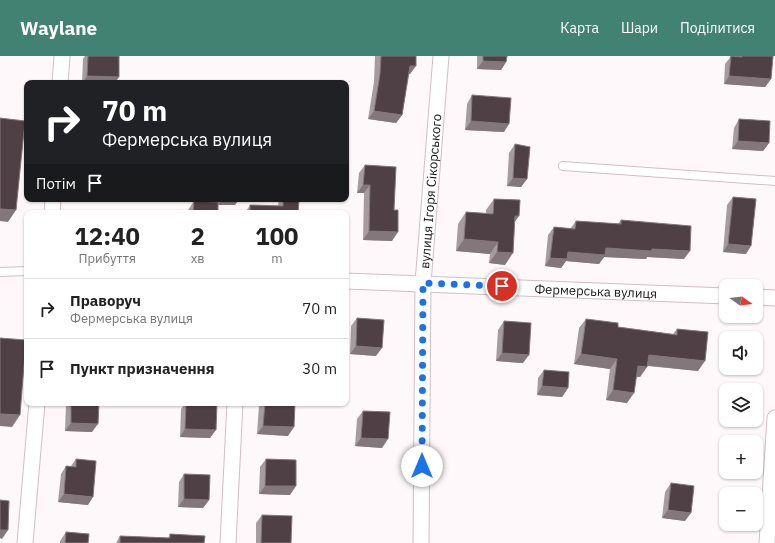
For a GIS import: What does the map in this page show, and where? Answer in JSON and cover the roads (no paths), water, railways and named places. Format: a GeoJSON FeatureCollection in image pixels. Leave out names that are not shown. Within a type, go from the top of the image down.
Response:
{"type":"FeatureCollection","features":[{"type":"Feature","properties":{"kind":"street"},"geometry":{"type":"LineString","coordinates":[[60,80],[62,56]]}},
{"type":"Feature","properties":{"kind":"street","name":"вулиця Ігоря Сікорського"},"geometry":{"type":"LineString","coordinates":[[422,543],[423,283],[441,56]]}},
{"type":"Feature","properties":{"kind":"street","name":"Фермерська вулиця"},"geometry":{"type":"LineString","coordinates":[[349,281],[719,296]]}},
{"type":"Feature","properties":{"kind":"street"},"geometry":{"type":"LineString","coordinates":[[763,298],[775,298]]}},
{"type":"Feature","properties":{"kind":"street"},"geometry":{"type":"LineString","coordinates":[[25,543],[37,406]]}},
{"type":"Feature","properties":{"kind":"street"},"geometry":{"type":"LineString","coordinates":[[228,543],[234,406]]}},
{"type":"Feature","properties":{"kind":"street"},"geometry":{"type":"LineString","coordinates":[[767,543],[775,418]]}},
{"type":"Feature","properties":{"kind":"lane"},"geometry":{"type":"LineString","coordinates":[[563,166],[775,181]]}},
{"type":"Feature","properties":{"kind":"lane"},"geometry":{"type":"LineString","coordinates":[[0,272],[24,271]]}}]}
